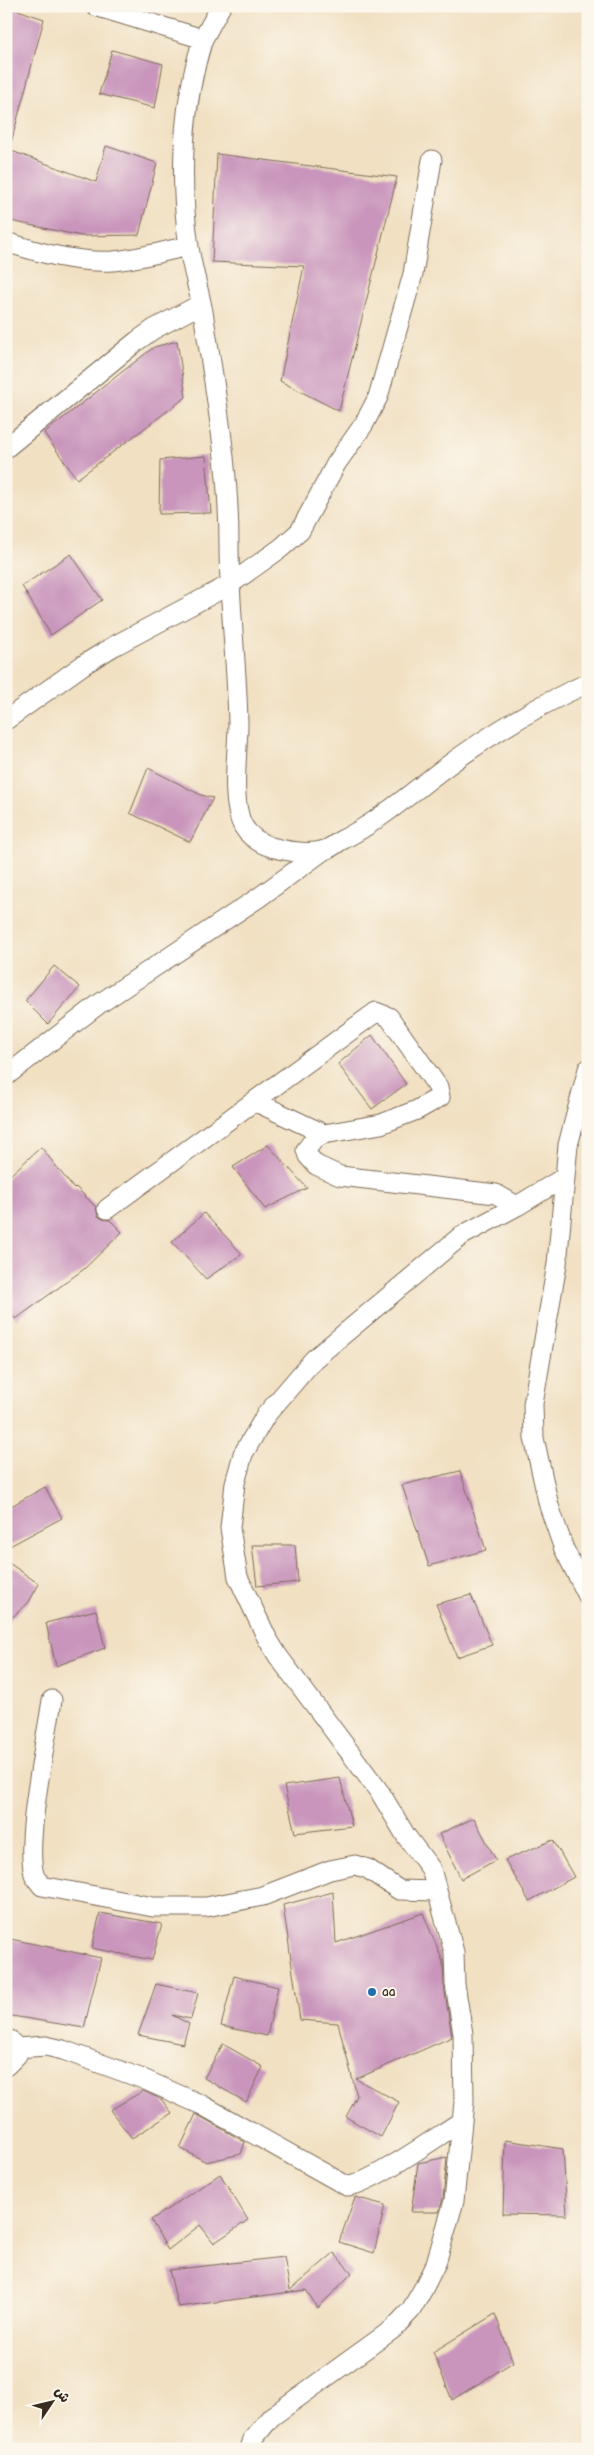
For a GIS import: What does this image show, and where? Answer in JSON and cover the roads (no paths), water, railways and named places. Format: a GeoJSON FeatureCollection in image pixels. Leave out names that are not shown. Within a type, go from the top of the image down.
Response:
{"type":"FeatureCollection","features":[{"type":"Feature","properties":{"kind":"street"},"geometry":{"type":"LineString","coordinates":[[95,6],[203,39]]}},
{"type":"Feature","properties":{"kind":"street"},"geometry":{"type":"LineString","coordinates":[[222,6],[203,39],[191,81],[184,186],[189,246],[201,304],[228,498],[229,585],[236,674],[238,809],[242,825],[252,837],[272,847],[288,850],[324,850]]}},
{"type":"Feature","properties":{"kind":"street"},"geometry":{"type":"LineString","coordinates":[[8,715],[114,646],[229,585],[281,548],[300,531],[336,464],[370,413],[381,388],[413,274],[432,160]]}},
{"type":"Feature","properties":{"kind":"street"},"geometry":{"type":"LineString","coordinates":[[6,242],[58,256],[113,261],[189,246]]}},
{"type":"Feature","properties":{"kind":"street"},"geometry":{"type":"LineString","coordinates":[[6,448],[137,341],[154,329],[201,304]]}},
{"type":"Feature","properties":{"kind":"street"},"geometry":{"type":"LineString","coordinates":[[6,1076],[99,1004],[258,898],[324,850],[364,828],[448,765],[517,718],[544,703],[588,683]]}},
{"type":"Feature","properties":{"kind":"street"},"geometry":{"type":"LineString","coordinates":[[108,1209],[188,1148],[314,1060],[376,1012],[384,1014],[395,1024],[438,1087],[440,1097],[417,1110],[381,1124],[324,1134],[315,1138],[306,1150],[308,1156],[316,1165],[340,1176],[491,1193],[502,1196],[517,1206]]}},
{"type":"Feature","properties":{"kind":"street"},"geometry":{"type":"LineString","coordinates":[[588,1069],[568,1145],[557,1264],[533,1404],[534,1438],[549,1506],[564,1549],[588,1596]]}},
{"type":"Feature","properties":{"kind":"street"},"geometry":{"type":"LineString","coordinates":[[256,1102],[324,1134]]}},
{"type":"Feature","properties":{"kind":"street"},"geometry":{"type":"LineString","coordinates":[[250,2449],[253,2439],[271,2418],[335,2369],[393,2329],[411,2310],[436,2263],[454,2201],[462,2121],[463,2034],[455,1984],[454,1952],[431,1869],[406,1836],[381,1794],[278,1656],[256,1616],[238,1577],[230,1528],[235,1483],[243,1454],[266,1415],[314,1359],[461,1236],[517,1206],[565,1177]]}},
{"type":"Feature","properties":{"kind":"street"},"geometry":{"type":"LineString","coordinates":[[52,1700],[33,1822],[33,1864],[35,1876],[42,1886],[153,1907],[206,1907],[263,1896],[330,1870],[355,1865],[368,1869],[399,1890],[437,1891]]}},
{"type":"Feature","properties":{"kind":"street"},"geometry":{"type":"LineString","coordinates":[[11,2044],[46,2046],[63,2050],[143,2079],[202,2105],[346,2186],[353,2186],[371,2178],[462,2121]]}},
{"type":"Feature","properties":{"kind":"street"},"geometry":{"type":"LineString","coordinates":[[6,2066],[17,2055],[11,2044]]}},
{"type":"Feature","properties":{"kind":"place","name":"aa"},"geometry":{"type":"Point","coordinates":[372,1992]}}]}
